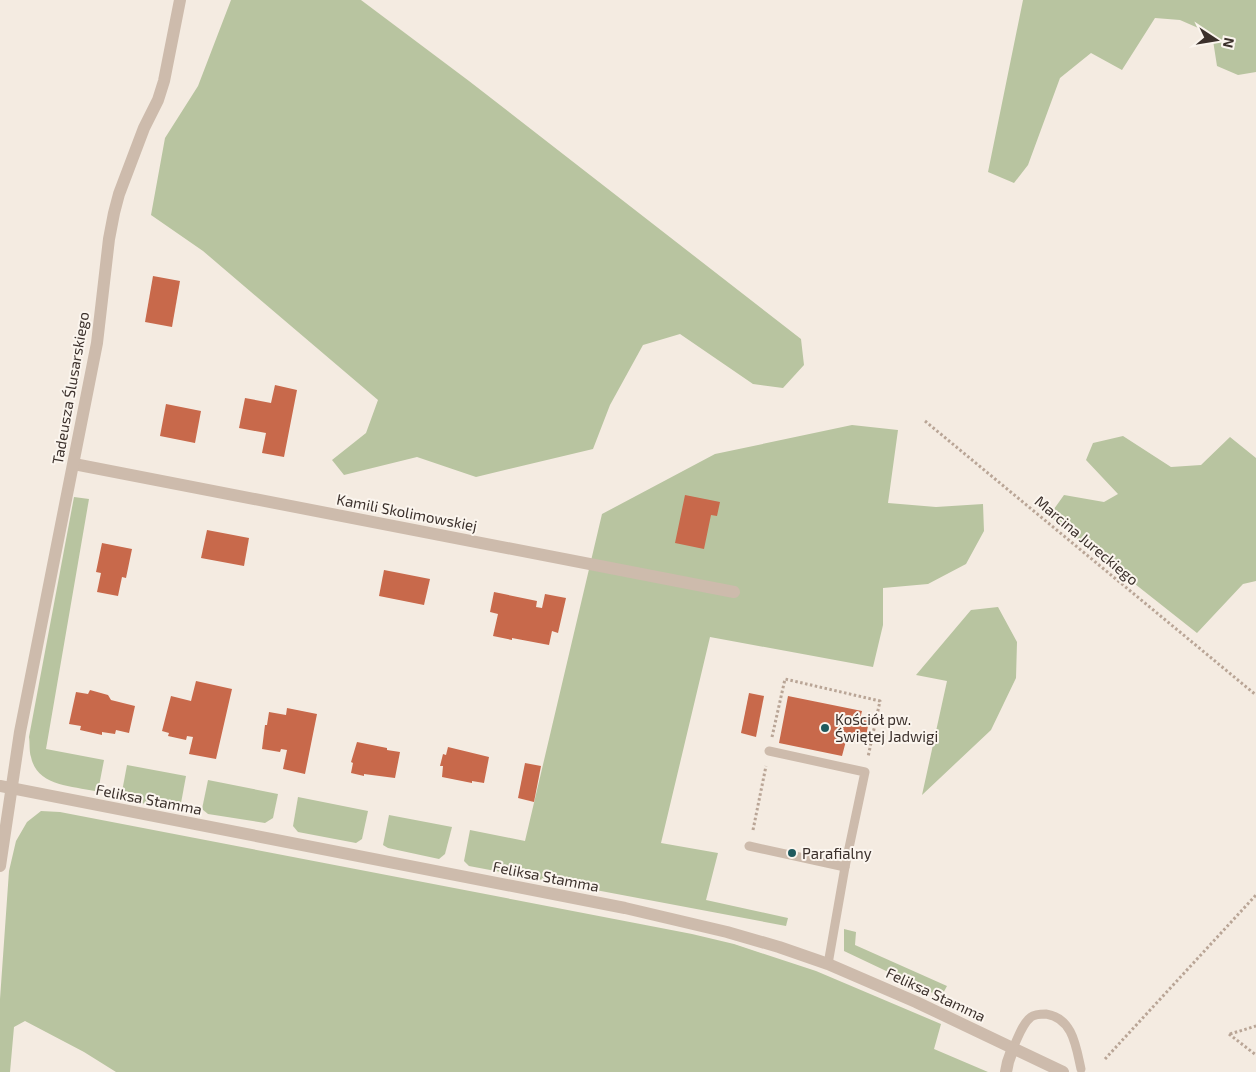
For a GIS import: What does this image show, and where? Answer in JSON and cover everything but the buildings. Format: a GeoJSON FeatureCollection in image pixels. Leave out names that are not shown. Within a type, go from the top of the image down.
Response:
{"type":"FeatureCollection","features":[{"type":"Feature","properties":{"kind":"street","name":"Tadeusza Ślusarskiego"},"geometry":{"type":"LineString","coordinates":[[0,866],[6,787],[20,732],[97,343],[109,239],[116,204],[144,128],[158,100],[164,81],[180,0]]}},
{"type":"Feature","properties":{"kind":"street","name":"Kamili Skolimowskiej"},"geometry":{"type":"LineString","coordinates":[[74,464],[734,592]]}},
{"type":"Feature","properties":{"kind":"street","name":"Feliksa Stamma"},"geometry":{"type":"LineString","coordinates":[[6,787],[625,908],[727,932],[828,964],[916,1002],[1063,1072]]}},
{"type":"Feature","properties":{"kind":"street"},"geometry":{"type":"LineString","coordinates":[[1006,1072],[1013,1048]]}},
{"type":"Feature","properties":{"kind":"lane"},"geometry":{"type":"LineString","coordinates":[[769,752],[865,772],[845,867],[828,964]]}},
{"type":"Feature","properties":{"kind":"lane"},"geometry":{"type":"LineString","coordinates":[[750,846],[845,867]]}},
{"type":"Feature","properties":{"kind":"lane"},"geometry":{"type":"LineString","coordinates":[[1013,1048],[1024,1025],[1031,1017],[1040,1014],[1051,1015],[1062,1020],[1072,1033],[1081,1069]]}},
{"type":"Feature","properties":{"kind":"path","name":"Marcina Jureckiego"},"geometry":{"type":"LineString","coordinates":[[925,421],[1256,696]]}},
{"type":"Feature","properties":{"kind":"path"},"geometry":{"type":"LineString","coordinates":[[750,846],[785,679],[880,701],[865,772]]}},
{"type":"Feature","properties":{"kind":"path"},"geometry":{"type":"LineString","coordinates":[[1105,1059],[1256,895]]}},
{"type":"Feature","properties":{"kind":"path"},"geometry":{"type":"LineString","coordinates":[[1256,1026],[1230,1034],[1256,1056]]}},
{"type":"Feature","properties":{"kind":"green space"},"geometry":{"type":"Polygon","coordinates":[[[231,0],[361,0],[469,81],[801,339],[804,365],[783,388],[753,384],[680,334],[643,345],[610,405],[593,449],[476,477],[417,457],[344,475],[332,460],[366,433],[378,400],[203,251],[151,215],[165,138],[198,86],[231,0]]]}},
{"type":"Feature","properties":{"kind":"green space"},"geometry":{"type":"Polygon","coordinates":[[[1023,0],[1256,0],[1256,72],[1238,75],[1217,66],[1212,34],[1180,20],[1155,18],[1122,70],[1091,53],[1060,78],[1028,165],[1014,183],[988,172],[1023,0]]]}},
{"type":"Feature","properties":{"kind":"green space"},"geometry":{"type":"Polygon","coordinates":[[[852,425],[898,430],[888,503],[936,507],[983,504],[984,531],[966,564],[928,584],[883,588],[883,625],[873,667],[710,637],[661,843],[718,853],[706,900],[788,918],[786,926],[469,866],[464,861],[470,830],[525,841],[602,514],[715,454],[852,425]]]}},
{"type":"Feature","properties":{"kind":"green space"},"geometry":{"type":"Polygon","coordinates":[[[1123,436],[1171,467],[1201,465],[1230,437],[1256,458],[1256,581],[1243,584],[1197,633],[1049,516],[1064,495],[1104,502],[1118,494],[1086,460],[1093,443],[1123,436]]]}},
{"type":"Feature","properties":{"kind":"green space"},"geometry":{"type":"Polygon","coordinates":[[[74,497],[89,499],[46,749],[104,760],[99,786],[95,791],[56,783],[40,774],[34,767],[31,757],[29,737],[74,497]]]}},
{"type":"Feature","properties":{"kind":"green space"},"geometry":{"type":"Polygon","coordinates":[[[998,607],[1017,642],[1016,678],[991,730],[922,795],[947,681],[916,675],[971,610],[998,607]]]}},
{"type":"Feature","properties":{"kind":"green space"},"geometry":{"type":"Polygon","coordinates":[[[127,765],[186,776],[181,803],[175,808],[126,801],[121,797],[127,765]]]}},
{"type":"Feature","properties":{"kind":"green space"},"geometry":{"type":"Polygon","coordinates":[[[208,780],[278,794],[273,818],[265,823],[208,814],[202,809],[208,780]]]}},
{"type":"Feature","properties":{"kind":"green space"},"geometry":{"type":"Polygon","coordinates":[[[298,797],[368,811],[362,839],[356,843],[298,832],[293,826],[298,797]]]}},
{"type":"Feature","properties":{"kind":"green space"},"geometry":{"type":"Polygon","coordinates":[[[41,811],[60,812],[692,934],[734,944],[816,971],[941,1024],[934,1049],[988,1072],[116,1072],[84,1052],[25,1021],[14,1027],[10,1072],[0,1072],[0,999],[9,871],[16,841],[27,822],[41,811]]]}},
{"type":"Feature","properties":{"kind":"green space"},"geometry":{"type":"Polygon","coordinates":[[[389,815],[452,827],[445,854],[439,859],[388,848],[383,845],[389,815]]]}},
{"type":"Feature","properties":{"kind":"green space"},"geometry":{"type":"Polygon","coordinates":[[[844,929],[856,932],[855,945],[947,986],[941,997],[844,951],[844,929]]]}},
{"type":"Feature","properties":{"kind":"place","name":"Kościół pw. Świętej Jadwigi"},"geometry":{"type":"Point","coordinates":[825,728]}},
{"type":"Feature","properties":{"kind":"place","name":"Parafialny"},"geometry":{"type":"Point","coordinates":[792,853]}}]}
